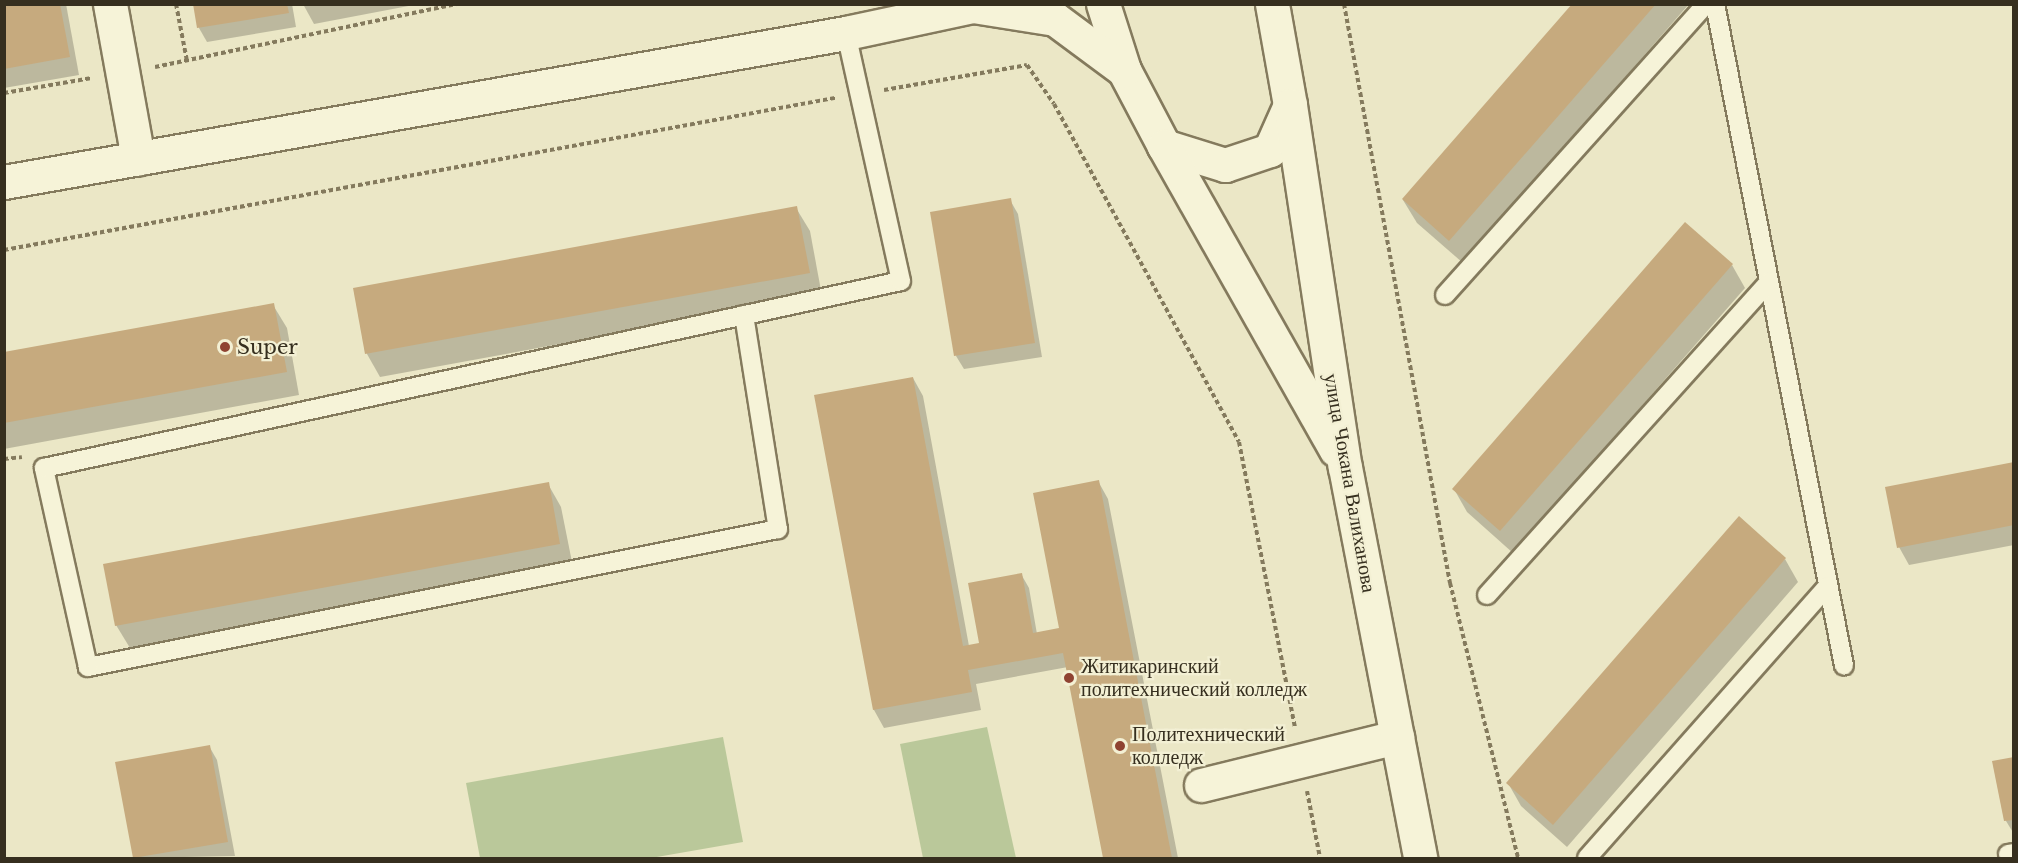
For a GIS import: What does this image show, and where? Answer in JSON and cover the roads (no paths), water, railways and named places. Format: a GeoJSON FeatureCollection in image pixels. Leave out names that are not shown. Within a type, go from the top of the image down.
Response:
{"type":"FeatureCollection","features":[{"type":"Feature","properties":{"kind":"street"},"geometry":{"type":"LineString","coordinates":[[110,4],[138,158]]}},
{"type":"Feature","properties":{"kind":"street"},"geometry":{"type":"LineString","coordinates":[[1103,4],[1124,70],[1164,146],[1345,467]]}},
{"type":"Feature","properties":{"kind":"street","name":"улица Чокана Валиханова"},"geometry":{"type":"LineString","coordinates":[[1272,4],[1290,105],[1345,467],[1420,858]]}},
{"type":"Feature","properties":{"kind":"street"},"geometry":{"type":"LineString","coordinates":[[4,182],[846,33],[974,5],[1055,19],[1124,70]]}},
{"type":"Feature","properties":{"kind":"street"},"geometry":{"type":"LineString","coordinates":[[1164,146],[1225,165],[1270,150],[1290,105]]}},
{"type":"Feature","properties":{"kind":"street"},"geometry":{"type":"LineString","coordinates":[[1201,785],[1397,737]]}},
{"type":"Feature","properties":{"kind":"lane"},"geometry":{"type":"LineString","coordinates":[[1445,295],[1706,4]]}},
{"type":"Feature","properties":{"kind":"lane"},"geometry":{"type":"LineString","coordinates":[[1715,4],[1844,666]]}},
{"type":"Feature","properties":{"kind":"lane"},"geometry":{"type":"LineString","coordinates":[[744,315],[778,529],[88,667],[44,468],[744,315],[901,281],[846,33]]}},
{"type":"Feature","properties":{"kind":"lane"},"geometry":{"type":"LineString","coordinates":[[1487,596],[1769,282]]}},
{"type":"Feature","properties":{"kind":"lane"},"geometry":{"type":"LineString","coordinates":[[1587,858],[1827,587]]}},
{"type":"Feature","properties":{"kind":"place","name":"Super"},"geometry":{"type":"Point","coordinates":[225,347]}},
{"type":"Feature","properties":{"kind":"place","name":"Житикаринский политехнический колледж"},"geometry":{"type":"Point","coordinates":[1069,678]}},
{"type":"Feature","properties":{"kind":"place","name":"Политехнический колледж"},"geometry":{"type":"Point","coordinates":[1120,746]}}]}
